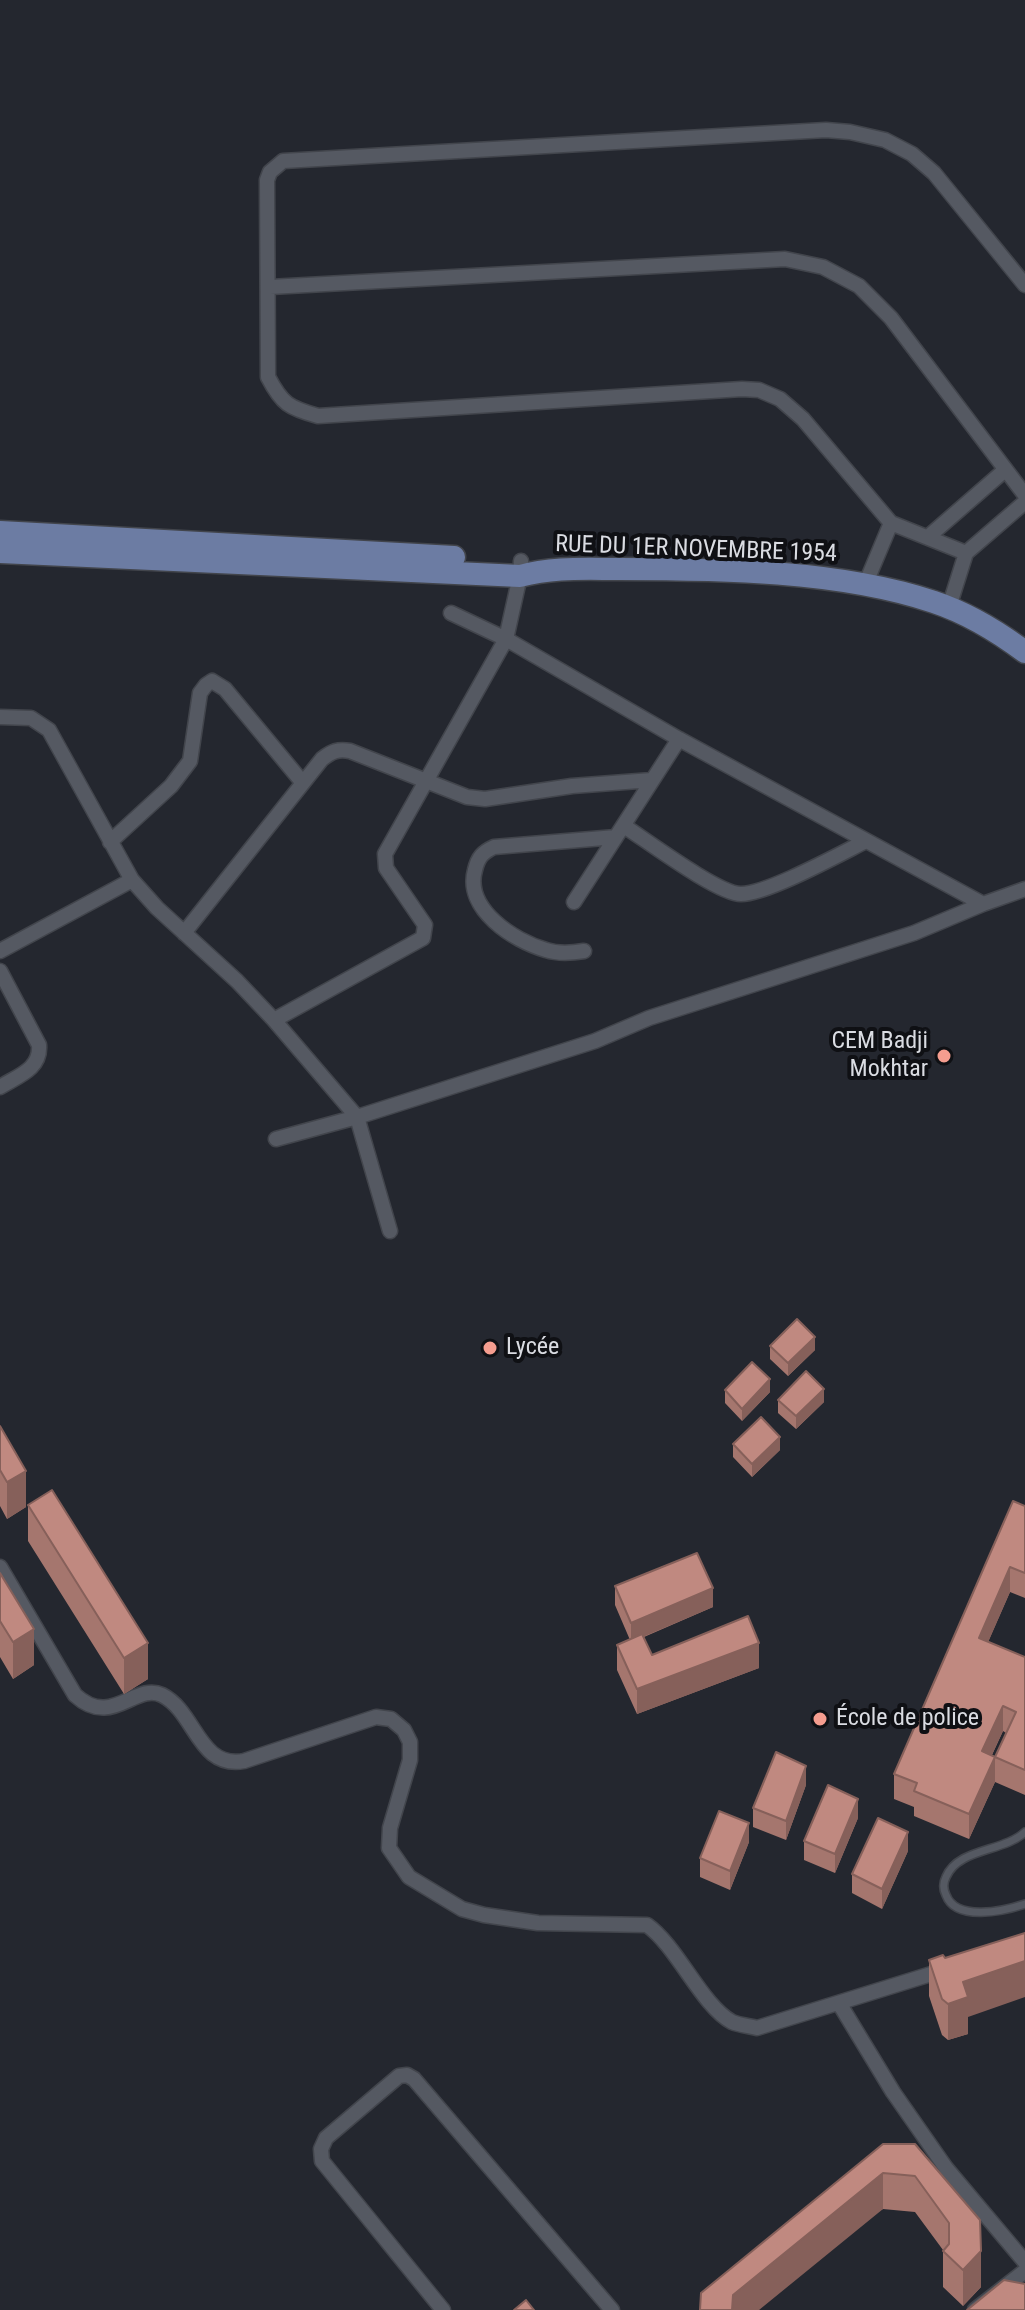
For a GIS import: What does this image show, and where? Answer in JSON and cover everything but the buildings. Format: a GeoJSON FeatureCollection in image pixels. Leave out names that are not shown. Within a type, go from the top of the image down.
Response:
{"type":"FeatureCollection","features":[{"type":"Feature","properties":{"kind":"main road"},"geometry":{"type":"LineString","coordinates":[[0,532],[528,569]]}},
{"type":"Feature","properties":{"kind":"main road"},"geometry":{"type":"LineString","coordinates":[[0,552],[528,569]]}},
{"type":"Feature","properties":{"kind":"main road","name":"RUE DU 1ER NOVEMBRE 1954"},"geometry":{"type":"LineString","coordinates":[[528,569],[659,569],[809,577],[865,585],[949,607],[983,624],[1025,652]]}},
{"type":"Feature","properties":{"kind":"street"},"geometry":{"type":"LineString","coordinates":[[966,553],[891,523],[803,419],[780,399],[759,390],[318,416],[295,410],[279,398],[268,377],[270,287],[267,180],[270,172],[283,161],[826,130],[885,140],[912,154],[934,173],[1025,285]]}},
{"type":"Feature","properties":{"kind":"street"},"geometry":{"type":"LineString","coordinates":[[270,287],[785,259],[823,267],[859,286],[891,318],[1025,495]]}},
{"type":"Feature","properties":{"kind":"street"},"geometry":{"type":"LineString","coordinates":[[928,537],[1005,470]]}},
{"type":"Feature","properties":{"kind":"street"},"geometry":{"type":"LineString","coordinates":[[949,607],[966,553],[1025,502]]}},
{"type":"Feature","properties":{"kind":"street"},"geometry":{"type":"LineString","coordinates":[[865,585],[891,523]]}},
{"type":"Feature","properties":{"kind":"street"},"geometry":{"type":"LineString","coordinates":[[274,1020],[423,938],[425,925],[384,861],[385,854],[506,639],[528,569]]}},
{"type":"Feature","properties":{"kind":"street"},"geometry":{"type":"LineString","coordinates":[[451,613],[506,639],[679,739],[983,904]]}},
{"type":"Feature","properties":{"kind":"street"},"geometry":{"type":"LineString","coordinates":[[110,842],[171,786],[190,761],[200,693],[212,681],[225,689],[303,783]]}},
{"type":"Feature","properties":{"kind":"street"},"geometry":{"type":"LineString","coordinates":[[0,717],[31,718],[49,730],[132,880],[237,981],[357,1117],[390,1231]]}},
{"type":"Feature","properties":{"kind":"street"},"geometry":{"type":"LineString","coordinates":[[574,902],[679,739]]}},
{"type":"Feature","properties":{"kind":"street"},"geometry":{"type":"LineString","coordinates":[[184,933],[322,759],[331,752],[341,749],[467,797],[485,799],[572,786],[652,780]]}},
{"type":"Feature","properties":{"kind":"street"},"geometry":{"type":"LineString","coordinates":[[584,951],[546,950],[489,918],[479,905],[473,875],[483,852],[494,847],[620,831],[723,890],[743,894],[781,881],[866,841]]}},
{"type":"Feature","properties":{"kind":"street"},"geometry":{"type":"LineString","coordinates":[[0,951],[132,880]]}},
{"type":"Feature","properties":{"kind":"street"},"geometry":{"type":"LineString","coordinates":[[276,1139],[357,1117],[595,1041],[649,1018],[914,933],[1025,889]]}},
{"type":"Feature","properties":{"kind":"street"},"geometry":{"type":"LineString","coordinates":[[0,971],[39,1045],[40,1054],[33,1067],[0,1087]]}},
{"type":"Feature","properties":{"kind":"street"},"geometry":{"type":"LineString","coordinates":[[0,1567],[75,1695],[87,1706],[96,1709],[152,1692],[161,1694],[183,1714],[209,1752],[220,1760],[232,1763],[244,1761],[376,1717],[391,1719],[404,1730],[410,1742],[410,1760],[390,1828],[389,1848],[409,1877],[462,1909],[538,1923],[647,1925],[660,1936],[719,2012],[733,2022],[757,2028],[953,1967]]}},
{"type":"Feature","properties":{"kind":"street"},"geometry":{"type":"LineString","coordinates":[[839,2003],[893,2092],[946,2168],[1025,2262]]}},
{"type":"Feature","properties":{"kind":"street"},"geometry":{"type":"LineString","coordinates":[[443,2310],[322,2161],[321,2149],[326,2138],[399,2076],[407,2075],[414,2079],[612,2310]]}},
{"type":"Feature","properties":{"kind":"street"},"geometry":{"type":"LineString","coordinates":[[975,2310],[1025,2271]]}},
{"type":"Feature","properties":{"kind":"lane"},"geometry":{"type":"LineString","coordinates":[[1025,1832],[1014,1843],[970,1856],[954,1866],[946,1877],[943,1889],[948,1901],[960,1909],[983,1913],[1025,1904]]}},
{"type":"Feature","properties":{"kind":"place","name":"CEM Badji Mokhtar"},"geometry":{"type":"Point","coordinates":[944,1056]}},
{"type":"Feature","properties":{"kind":"place","name":"Lycée"},"geometry":{"type":"Point","coordinates":[490,1348]}},
{"type":"Feature","properties":{"kind":"place","name":"École de police"},"geometry":{"type":"Point","coordinates":[820,1719]}}]}
